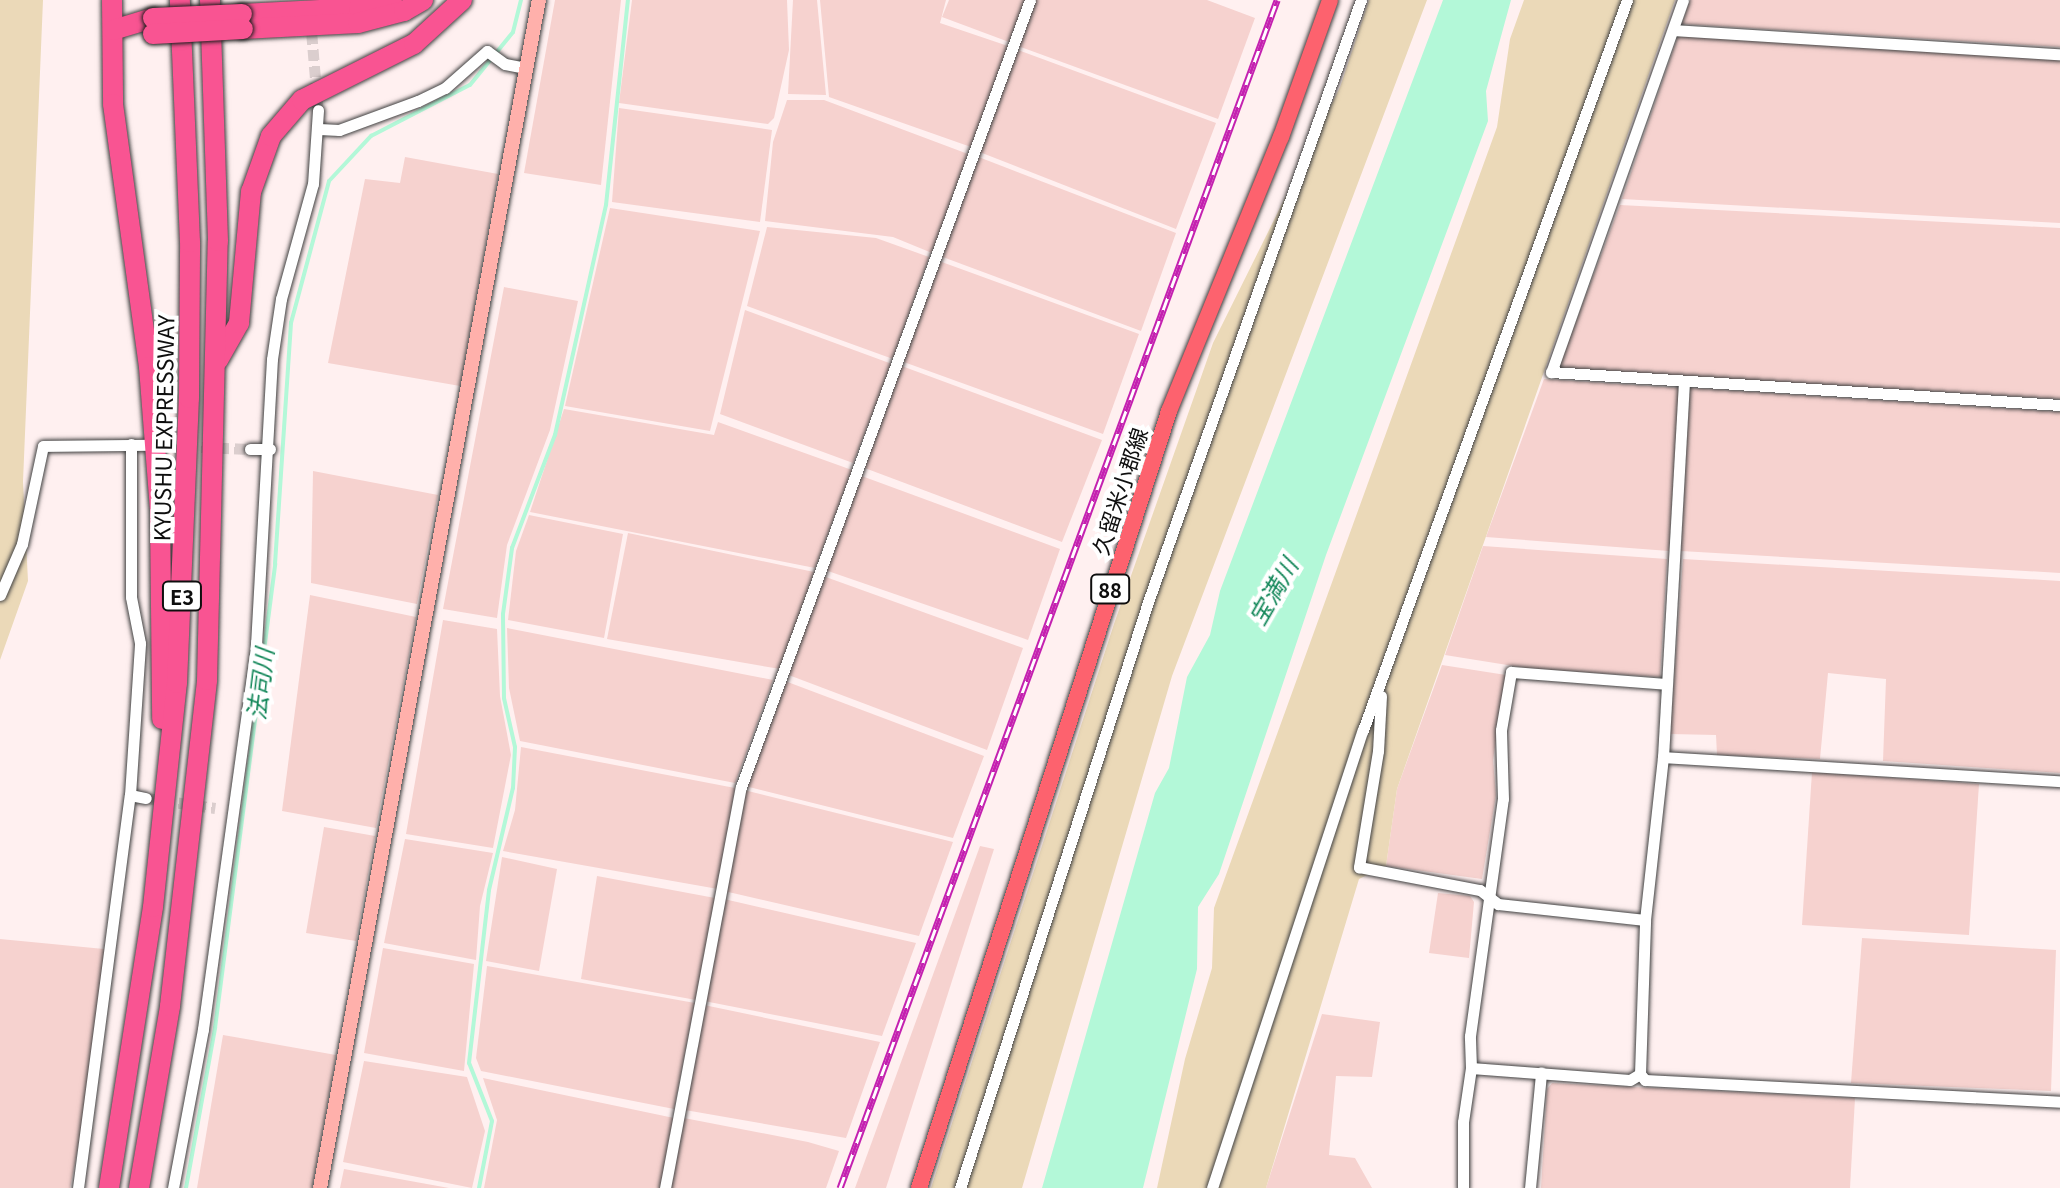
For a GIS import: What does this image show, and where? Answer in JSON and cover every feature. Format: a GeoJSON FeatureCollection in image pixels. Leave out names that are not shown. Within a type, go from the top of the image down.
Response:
{"type":"FeatureCollection","features":[{"type":"Feature","properties":{"kind":"highway"},"geometry":{"type":"LineString","coordinates":[[112,0],[113,104],[149,367],[160,511],[164,811]]}},
{"type":"Feature","properties":{"kind":"highway","name":"KYUSHU EXPRESSWAY"},"geometry":{"type":"LineString","coordinates":[[109,1188],[164,811],[177,683],[189,398],[190,242],[180,0]]}},
{"type":"Feature","properties":{"kind":"highway","name":"E3"},"geometry":{"type":"LineString","coordinates":[[139,1188],[170,1006],[205,695],[218,361],[210,0]]}},
{"type":"Feature","properties":{"kind":"highway"},"geometry":{"type":"LineString","coordinates":[[243,22],[359,8],[392,0]]}},
{"type":"Feature","properties":{"kind":"highway"},"geometry":{"type":"LineString","coordinates":[[113,30],[243,22],[358,23],[404,11],[423,0]]}},
{"type":"Feature","properties":{"kind":"highway"},"geometry":{"type":"LineString","coordinates":[[218,361],[239,323],[251,192],[271,136],[302,100],[414,44],[462,0]]}},
{"type":"Feature","properties":{"kind":"main road","name":"久留米小郡線"},"geometry":{"type":"LineString","coordinates":[[919,1188],[1169,411],[1281,137],[1330,0]]}},
{"type":"Feature","properties":{"kind":"street"},"geometry":{"type":"LineString","coordinates":[[320,1188],[539,0]]}},
{"type":"Feature","properties":{"kind":"street"},"geometry":{"type":"LineString","coordinates":[[665,1188],[741,787],[1030,0]]}},
{"type":"Feature","properties":{"kind":"street"},"geometry":{"type":"LineString","coordinates":[[960,1188],[1152,588],[1361,0]]}},
{"type":"Feature","properties":{"kind":"street"},"geometry":{"type":"LineString","coordinates":[[1212,1188],[1382,683],[1627,0]]}},
{"type":"Feature","properties":{"kind":"street"},"geometry":{"type":"LineString","coordinates":[[1683,0],[1551,372],[2060,405]]}},
{"type":"Feature","properties":{"kind":"street"},"geometry":{"type":"LineString","coordinates":[[1674,30],[2060,54]]}},
{"type":"Feature","properties":{"kind":"street"},"geometry":{"type":"LineString","coordinates":[[319,129],[339,130],[418,101],[445,88],[487,51],[505,64],[526,68]]}},
{"type":"Feature","properties":{"kind":"street"},"geometry":{"type":"LineString","coordinates":[[173,1188],[203,1029],[229,810],[256,645],[270,449],[272,359],[281,299],[313,184],[318,110]]}},
{"type":"Feature","properties":{"kind":"street"},"geometry":{"type":"LineString","coordinates":[[1684,383],[1663,757],[1645,920],[1640,1074],[1645,1080],[2060,1102]]}},
{"type":"Feature","properties":{"kind":"street"},"geometry":{"type":"LineString","coordinates":[[78,1188],[130,795],[140,643],[131,597],[131,444]]}},
{"type":"Feature","properties":{"kind":"street"},"geometry":{"type":"LineString","coordinates":[[0,595],[22,544],[43,446],[147,445]]}},
{"type":"Feature","properties":{"kind":"street"},"geometry":{"type":"LineString","coordinates":[[250,449],[270,449]]}},
{"type":"Feature","properties":{"kind":"street"},"geometry":{"type":"LineString","coordinates":[[1463,1188],[1463,1122],[1471,1068],[1470,1036],[1503,799],[1501,730],[1511,672],[1667,684]]}},
{"type":"Feature","properties":{"kind":"street"},"geometry":{"type":"LineString","coordinates":[[1382,683],[1381,730],[1359,867],[1480,890],[1487,898],[1533,909],[1645,920]]}},
{"type":"Feature","properties":{"kind":"street"},"geometry":{"type":"LineString","coordinates":[[1663,757],[2060,781]]}},
{"type":"Feature","properties":{"kind":"street"},"geometry":{"type":"LineString","coordinates":[[130,795],[146,798]]}},
{"type":"Feature","properties":{"kind":"street"},"geometry":{"type":"LineString","coordinates":[[215,808],[229,810]]}},
{"type":"Feature","properties":{"kind":"street"},"geometry":{"type":"LineString","coordinates":[[1471,1068],[1630,1080],[1640,1074]]}},
{"type":"Feature","properties":{"kind":"street"},"geometry":{"type":"LineString","coordinates":[[1530,1188],[1541,1073]]}},
{"type":"Feature","properties":{"kind":"shaded area"},"geometry":{"type":"Polygon","coordinates":[[[0,0],[43,0],[23,482],[28,581],[0,660],[0,0]]]}},
{"type":"Feature","properties":{"kind":"shaded area"},"geometry":{"type":"Polygon","coordinates":[[[555,0],[621,0],[601,185],[524,173],[555,0]]]}},
{"type":"Feature","properties":{"kind":"shaded area"},"geometry":{"type":"Polygon","coordinates":[[[632,0],[787,0],[789,50],[774,118],[768,124],[619,103],[632,0]]]}},
{"type":"Feature","properties":{"kind":"shaded area"},"geometry":{"type":"Polygon","coordinates":[[[793,0],[817,0],[826,95],[788,94],[793,0]]]}},
{"type":"Feature","properties":{"kind":"shaded area"},"geometry":{"type":"Polygon","coordinates":[[[820,0],[946,0],[940,23],[1008,46],[971,147],[829,97],[820,0]]]}},
{"type":"Feature","properties":{"kind":"shaded area"},"geometry":{"type":"Polygon","coordinates":[[[949,0],[1025,0],[1009,42],[942,17],[949,0]]]}},
{"type":"Feature","properties":{"kind":"shaded area"},"geometry":{"type":"Polygon","coordinates":[[[1035,0],[1207,0],[1255,18],[1218,119],[1018,46],[1035,0]]]}},
{"type":"Feature","properties":{"kind":"shaded area"},"geometry":{"type":"Polygon","coordinates":[[[1369,0],[1427,0],[1172,676],[1022,1188],[931,1188],[1114,624],[1213,343],[1340,87],[1369,0]]]}},
{"type":"Feature","properties":{"kind":"shaded area"},"geometry":{"type":"Polygon","coordinates":[[[1524,0],[1675,0],[1397,789],[1386,866],[1359,879],[1266,1188],[1157,1188],[1185,1059],[1212,968],[1214,908],[1497,127],[1510,39],[1524,0]]]}},
{"type":"Feature","properties":{"kind":"shaded area"},"geometry":{"type":"Polygon","coordinates":[[[1690,0],[2060,0],[2060,47],[1682,24],[1690,0]]]}},
{"type":"Feature","properties":{"kind":"shaded area"},"geometry":{"type":"Polygon","coordinates":[[[1678,36],[2060,58],[2060,223],[1622,199],[1678,36]]]}},
{"type":"Feature","properties":{"kind":"shaded area"},"geometry":{"type":"Polygon","coordinates":[[[1015,49],[1216,123],[1176,229],[977,151],[1015,49]]]}},
{"type":"Feature","properties":{"kind":"shaded area"},"geometry":{"type":"Polygon","coordinates":[[[787,100],[824,100],[968,154],[932,253],[893,237],[765,221],[773,142],[787,100]]]}},
{"type":"Feature","properties":{"kind":"shaded area"},"geometry":{"type":"Polygon","coordinates":[[[619,108],[772,130],[760,222],[612,202],[619,108]]]}},
{"type":"Feature","properties":{"kind":"shaded area"},"geometry":{"type":"Polygon","coordinates":[[[976,156],[1176,233],[1141,331],[940,256],[976,156]]]}},
{"type":"Feature","properties":{"kind":"shaded area"},"geometry":{"type":"Polygon","coordinates":[[[405,157],[498,174],[460,386],[328,363],[365,179],[400,183],[405,157]]]}},
{"type":"Feature","properties":{"kind":"shaded area"},"geometry":{"type":"Polygon","coordinates":[[[1620,205],[2060,228],[2060,399],[1558,369],[1620,205]]]}},
{"type":"Feature","properties":{"kind":"shaded area"},"geometry":{"type":"Polygon","coordinates":[[[610,208],[760,231],[710,431],[565,406],[610,208]]]}},
{"type":"Feature","properties":{"kind":"shaded area"},"geometry":{"type":"Polygon","coordinates":[[[767,227],[876,238],[929,257],[893,359],[747,306],[767,227]]]}},
{"type":"Feature","properties":{"kind":"shaded area"},"geometry":{"type":"Polygon","coordinates":[[[939,261],[1139,334],[1103,434],[901,361],[939,261]]]}},
{"type":"Feature","properties":{"kind":"shaded area"},"geometry":{"type":"Polygon","coordinates":[[[504,287],[578,301],[550,430],[507,545],[497,618],[443,609],[504,287]]]}},
{"type":"Feature","properties":{"kind":"shaded area"},"geometry":{"type":"Polygon","coordinates":[[[745,310],[892,364],[853,463],[720,414],[745,310]]]}},
{"type":"Feature","properties":{"kind":"shaded area"},"geometry":{"type":"Polygon","coordinates":[[[899,365],[1102,440],[1062,542],[862,467],[899,365]]]}},
{"type":"Feature","properties":{"kind":"shaded area"},"geometry":{"type":"Polygon","coordinates":[[[1544,379],[1679,388],[1669,551],[1486,537],[1544,379]]]}},
{"type":"Feature","properties":{"kind":"shaded area"},"geometry":{"type":"Polygon","coordinates":[[[1690,388],[2060,412],[2060,573],[1681,551],[1690,388]]]}},
{"type":"Feature","properties":{"kind":"shaded area"},"geometry":{"type":"Polygon","coordinates":[[[564,409],[714,435],[718,422],[852,470],[815,568],[530,512],[564,409]]]}},
{"type":"Feature","properties":{"kind":"shaded area"},"geometry":{"type":"Polygon","coordinates":[[[313,471],[438,495],[417,604],[311,583],[313,471]]]}},
{"type":"Feature","properties":{"kind":"shaded area"},"geometry":{"type":"Polygon","coordinates":[[[859,475],[1060,549],[1028,640],[825,570],[859,475]]]}},
{"type":"Feature","properties":{"kind":"shaded area"},"geometry":{"type":"Polygon","coordinates":[[[529,515],[623,534],[604,638],[508,620],[516,551],[529,515]]]}},
{"type":"Feature","properties":{"kind":"shaded area"},"geometry":{"type":"Polygon","coordinates":[[[628,533],[814,572],[780,669],[607,639],[628,533]]]}},
{"type":"Feature","properties":{"kind":"shaded area"},"geometry":{"type":"Polygon","coordinates":[[[1483,546],[1667,559],[1660,677],[1533,669],[1445,655],[1483,546]]]}},
{"type":"Feature","properties":{"kind":"shaded area"},"geometry":{"type":"Polygon","coordinates":[[[1683,559],[2060,581],[2060,773],[1883,761],[1886,679],[1828,673],[1820,759],[1717,755],[1716,735],[1670,734],[1683,559]]]}},
{"type":"Feature","properties":{"kind":"shaded area"},"geometry":{"type":"Polygon","coordinates":[[[823,576],[1023,648],[987,750],[786,674],[823,576]]]}},
{"type":"Feature","properties":{"kind":"shaded area"},"geometry":{"type":"Polygon","coordinates":[[[310,595],[416,617],[376,828],[282,811],[310,595]]]}},
{"type":"Feature","properties":{"kind":"shaded area"},"geometry":{"type":"Polygon","coordinates":[[[443,620],[497,629],[500,696],[511,755],[493,848],[406,834],[443,620]]]}},
{"type":"Feature","properties":{"kind":"shaded area"},"geometry":{"type":"Polygon","coordinates":[[[507,628],[773,680],[735,783],[520,741],[509,688],[507,628]]]}},
{"type":"Feature","properties":{"kind":"shaded area"},"geometry":{"type":"Polygon","coordinates":[[[1442,665],[1506,675],[1493,760],[1496,795],[1482,879],[1386,866],[1397,789],[1442,665]]]}},
{"type":"Feature","properties":{"kind":"shaded area"},"geometry":{"type":"Polygon","coordinates":[[[785,681],[984,756],[953,838],[745,786],[785,681]]]}},
{"type":"Feature","properties":{"kind":"shaded area"},"geometry":{"type":"Polygon","coordinates":[[[521,747],[735,788],[718,889],[503,851],[515,810],[521,747]]]}},
{"type":"Feature","properties":{"kind":"shaded area"},"geometry":{"type":"Polygon","coordinates":[[[1812,772],[1979,784],[1969,935],[1802,925],[1812,772]]]}},
{"type":"Feature","properties":{"kind":"shaded area"},"geometry":{"type":"Polygon","coordinates":[[[744,790],[953,842],[919,936],[724,891],[744,790]]]}},
{"type":"Feature","properties":{"kind":"shaded area"},"geometry":{"type":"Polygon","coordinates":[[[324,827],[375,836],[356,941],[306,933],[324,827]]]}},
{"type":"Feature","properties":{"kind":"shaded area"},"geometry":{"type":"Polygon","coordinates":[[[405,839],[493,853],[480,906],[476,960],[384,943],[405,839]]]}},
{"type":"Feature","properties":{"kind":"shaded area"},"geometry":{"type":"Polygon","coordinates":[[[980,846],[994,849],[886,1188],[855,1188],[980,846]]]}},
{"type":"Feature","properties":{"kind":"shaded area"},"geometry":{"type":"Polygon","coordinates":[[[502,857],[557,869],[539,971],[486,961],[502,857]]]}},
{"type":"Feature","properties":{"kind":"shaded area"},"geometry":{"type":"Polygon","coordinates":[[[597,876],[715,898],[696,1000],[581,979],[597,876]]]}},
{"type":"Feature","properties":{"kind":"shaded area"},"geometry":{"type":"Polygon","coordinates":[[[1438,893],[1470,896],[1474,902],[1469,958],[1429,953],[1438,893]]]}},
{"type":"Feature","properties":{"kind":"shaded area"},"geometry":{"type":"Polygon","coordinates":[[[724,899],[916,943],[882,1036],[704,1001],[724,899]]]}},
{"type":"Feature","properties":{"kind":"shaded area"},"geometry":{"type":"Polygon","coordinates":[[[1862,938],[2056,950],[2051,1091],[1851,1083],[1862,938]]]}},
{"type":"Feature","properties":{"kind":"shaded area"},"geometry":{"type":"Polygon","coordinates":[[[0,939],[104,949],[90,1087],[70,1188],[0,1188],[0,939]]]}},
{"type":"Feature","properties":{"kind":"shaded area"},"geometry":{"type":"Polygon","coordinates":[[[383,948],[474,964],[464,1071],[364,1053],[383,948]]]}},
{"type":"Feature","properties":{"kind":"shaded area"},"geometry":{"type":"Polygon","coordinates":[[[487,966],[695,1003],[674,1109],[481,1071],[476,1058],[487,966]]]}},
{"type":"Feature","properties":{"kind":"shaded area"},"geometry":{"type":"Polygon","coordinates":[[[704,1005],[880,1042],[846,1138],[685,1110],[704,1005]]]}},
{"type":"Feature","properties":{"kind":"shaded area"},"geometry":{"type":"Polygon","coordinates":[[[1322,1014],[1380,1022],[1372,1077],[1336,1076],[1329,1155],[1355,1158],[1372,1188],[1266,1188],[1322,1014]]]}},
{"type":"Feature","properties":{"kind":"shaded area"},"geometry":{"type":"Polygon","coordinates":[[[223,1035],[336,1055],[312,1188],[197,1188],[223,1035]]]}},
{"type":"Feature","properties":{"kind":"shaded area"},"geometry":{"type":"Polygon","coordinates":[[[364,1061],[467,1077],[485,1131],[472,1188],[343,1162],[364,1061]]]}},
{"type":"Feature","properties":{"kind":"shaded area"},"geometry":{"type":"Polygon","coordinates":[[[483,1078],[674,1118],[662,1188],[484,1188],[497,1120],[483,1078]]]}},
{"type":"Feature","properties":{"kind":"shaded area"},"geometry":{"type":"Polygon","coordinates":[[[1552,1083],[1855,1098],[1850,1188],[1541,1188],[1547,1089],[1552,1083]]]}},
{"type":"Feature","properties":{"kind":"shaded area"},"geometry":{"type":"Polygon","coordinates":[[[684,1118],[839,1151],[826,1188],[671,1188],[684,1118]]]}},
{"type":"Feature","properties":{"kind":"shaded area"},"geometry":{"type":"Polygon","coordinates":[[[344,1169],[449,1188],[340,1188],[344,1169]]]}},
{"type":"Feature","properties":{"kind":"water","name":"宝満川"},"geometry":{"type":"Polygon","coordinates":[[[1443,0],[1511,0],[1486,91],[1488,121],[1326,555],[1219,874],[1198,907],[1197,969],[1143,1188],[1042,1188],[1155,793],[1169,768],[1187,677],[1210,635],[1220,591],[1443,0]]]}},
{"type":"Feature","properties":{"kind":"waterway","name":"法司川"},"geometry":{"type":"LineString","coordinates":[[186,1188],[215,1028],[275,564],[291,323],[329,181],[371,136],[470,85],[513,32],[521,0]]}},
{"type":"Feature","properties":{"kind":"waterway"},"geometry":{"type":"LineString","coordinates":[[479,1188],[492,1121],[469,1063],[489,890],[513,788],[515,747],[504,698],[503,614],[512,548],[555,435],[606,205],[628,0]]}},
{"type":"Feature","properties":{"kind":"tunnel"},"geometry":{"type":"LineString","coordinates":[[309,0],[318,110]]}},
{"type":"Feature","properties":{"kind":"tunnel"},"geometry":{"type":"LineString","coordinates":[[152,445],[250,449]]}},
{"type":"Feature","properties":{"kind":"tunnel"},"geometry":{"type":"LineString","coordinates":[[146,798],[215,808]]}},
{"type":"Feature","properties":{"kind":"railway"},"geometry":{"type":"LineString","coordinates":[[840,1188],[1277,0]]}}]}
